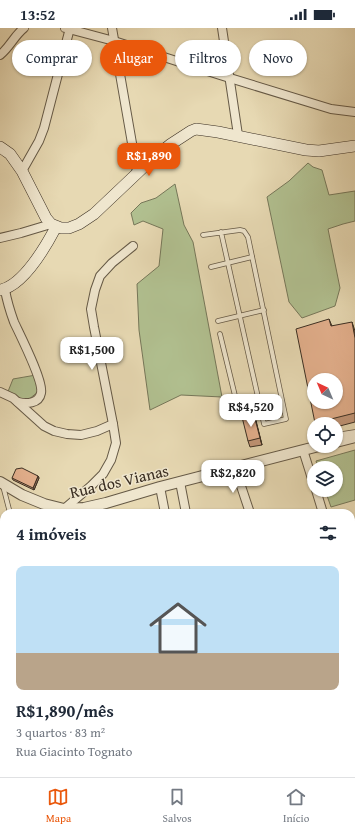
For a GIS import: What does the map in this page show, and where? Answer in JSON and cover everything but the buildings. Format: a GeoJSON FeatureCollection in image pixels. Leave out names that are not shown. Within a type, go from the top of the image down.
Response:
{"type":"FeatureCollection","features":[{"type":"Feature","properties":{"kind":"main road"},"geometry":{"type":"LineString","coordinates":[[0,147],[10,154],[22,171],[46,218],[54,225],[69,228],[80,224],[94,214],[150,161],[171,144],[196,129],[238,135],[306,150],[319,151],[355,146]]}},
{"type":"Feature","properties":{"kind":"main road"},"geometry":{"type":"LineString","coordinates":[[2,290],[18,281],[32,265],[45,248],[54,225]]}},
{"type":"Feature","properties":{"kind":"street"},"geometry":{"type":"LineString","coordinates":[[0,55],[24,28]]}},
{"type":"Feature","properties":{"kind":"street"},"geometry":{"type":"LineString","coordinates":[[22,171],[39,141],[44,128],[68,28],[110,40]]}},
{"type":"Feature","properties":{"kind":"street"},"geometry":{"type":"LineString","coordinates":[[112,28],[114,40]]}},
{"type":"Feature","properties":{"kind":"street"},"geometry":{"type":"LineString","coordinates":[[222,28],[238,135]]}},
{"type":"Feature","properties":{"kind":"street"},"geometry":{"type":"LineString","coordinates":[[167,58],[331,110],[355,112]]}},
{"type":"Feature","properties":{"kind":"street"},"geometry":{"type":"LineString","coordinates":[[120,76],[137,172]]}},
{"type":"Feature","properties":{"kind":"street"},"geometry":{"type":"LineString","coordinates":[[0,238],[54,225]]}},
{"type":"Feature","properties":{"kind":"street"},"geometry":{"type":"LineString","coordinates":[[64,509],[103,474],[111,460],[116,443],[91,309],[100,276],[112,263],[133,246]]}},
{"type":"Feature","properties":{"kind":"street"},"geometry":{"type":"LineString","coordinates":[[2,290],[42,387],[42,393],[35,401],[30,403],[18,402]]}},
{"type":"Feature","properties":{"kind":"street"},"geometry":{"type":"LineString","coordinates":[[0,392],[13,398],[44,426],[54,432],[81,434],[97,431],[113,424]]}},
{"type":"Feature","properties":{"kind":"street"},"geometry":{"type":"LineString","coordinates":[[343,440],[355,437]]}},
{"type":"Feature","properties":{"kind":"street","name":"Rua dos Vianas"},"geometry":{"type":"LineString","coordinates":[[1,483],[22,495],[44,504],[64,509],[84,508],[307,449]]}},
{"type":"Feature","properties":{"kind":"street"},"geometry":{"type":"LineString","coordinates":[[303,450],[307,463]]}},
{"type":"Feature","properties":{"kind":"street"},"geometry":{"type":"LineString","coordinates":[[235,468],[249,509]]}},
{"type":"Feature","properties":{"kind":"street"},"geometry":{"type":"LineString","coordinates":[[180,482],[185,509]]}},
{"type":"Feature","properties":{"kind":"street"},"geometry":{"type":"LineString","coordinates":[[160,487],[164,509]]}},
{"type":"Feature","properties":{"kind":"street"},"geometry":{"type":"LineString","coordinates":[[318,497],[322,509]]}},
{"type":"Feature","properties":{"kind":"lane"},"geometry":{"type":"LineString","coordinates":[[203,235],[221,232],[240,230],[244,231],[248,237],[286,419],[264,424],[221,232]]}},
{"type":"Feature","properties":{"kind":"lane"},"geometry":{"type":"LineString","coordinates":[[211,267],[252,257]]}},
{"type":"Feature","properties":{"kind":"lane"},"geometry":{"type":"LineString","coordinates":[[218,321],[264,310]]}},
{"type":"Feature","properties":{"kind":"lane"},"geometry":{"type":"LineString","coordinates":[[220,334],[237,404],[242,407],[259,402]]}},
{"type":"Feature","properties":{"kind":"lane"},"geometry":{"type":"LineString","coordinates":[[343,434],[355,432]]}},
{"type":"Feature","properties":{"kind":"lane"},"geometry":{"type":"LineString","coordinates":[[1,483],[9,509]]}},
{"type":"Feature","properties":{"kind":"green space"},"geometry":{"type":"Polygon","coordinates":[[[308,163],[313,167],[322,170],[329,195],[355,191],[355,221],[328,229],[340,288],[335,306],[302,318],[289,302],[267,197],[289,181],[308,163]]]}},
{"type":"Feature","properties":{"kind":"green space"},"geometry":{"type":"Polygon","coordinates":[[[175,184],[184,225],[193,242],[222,397],[181,395],[150,410],[139,330],[137,284],[159,266],[163,229],[143,221],[134,225],[131,213],[141,203],[156,198],[175,184]]]}},
{"type":"Feature","properties":{"kind":"green space"},"geometry":{"type":"Polygon","coordinates":[[[36,375],[39,391],[28,400],[15,398],[7,394],[13,379],[36,375]]]}},
{"type":"Feature","properties":{"kind":"green space"},"geometry":{"type":"Polygon","coordinates":[[[355,450],[355,500],[331,507],[327,497],[343,497],[343,461],[316,461],[355,450]]]}}]}
